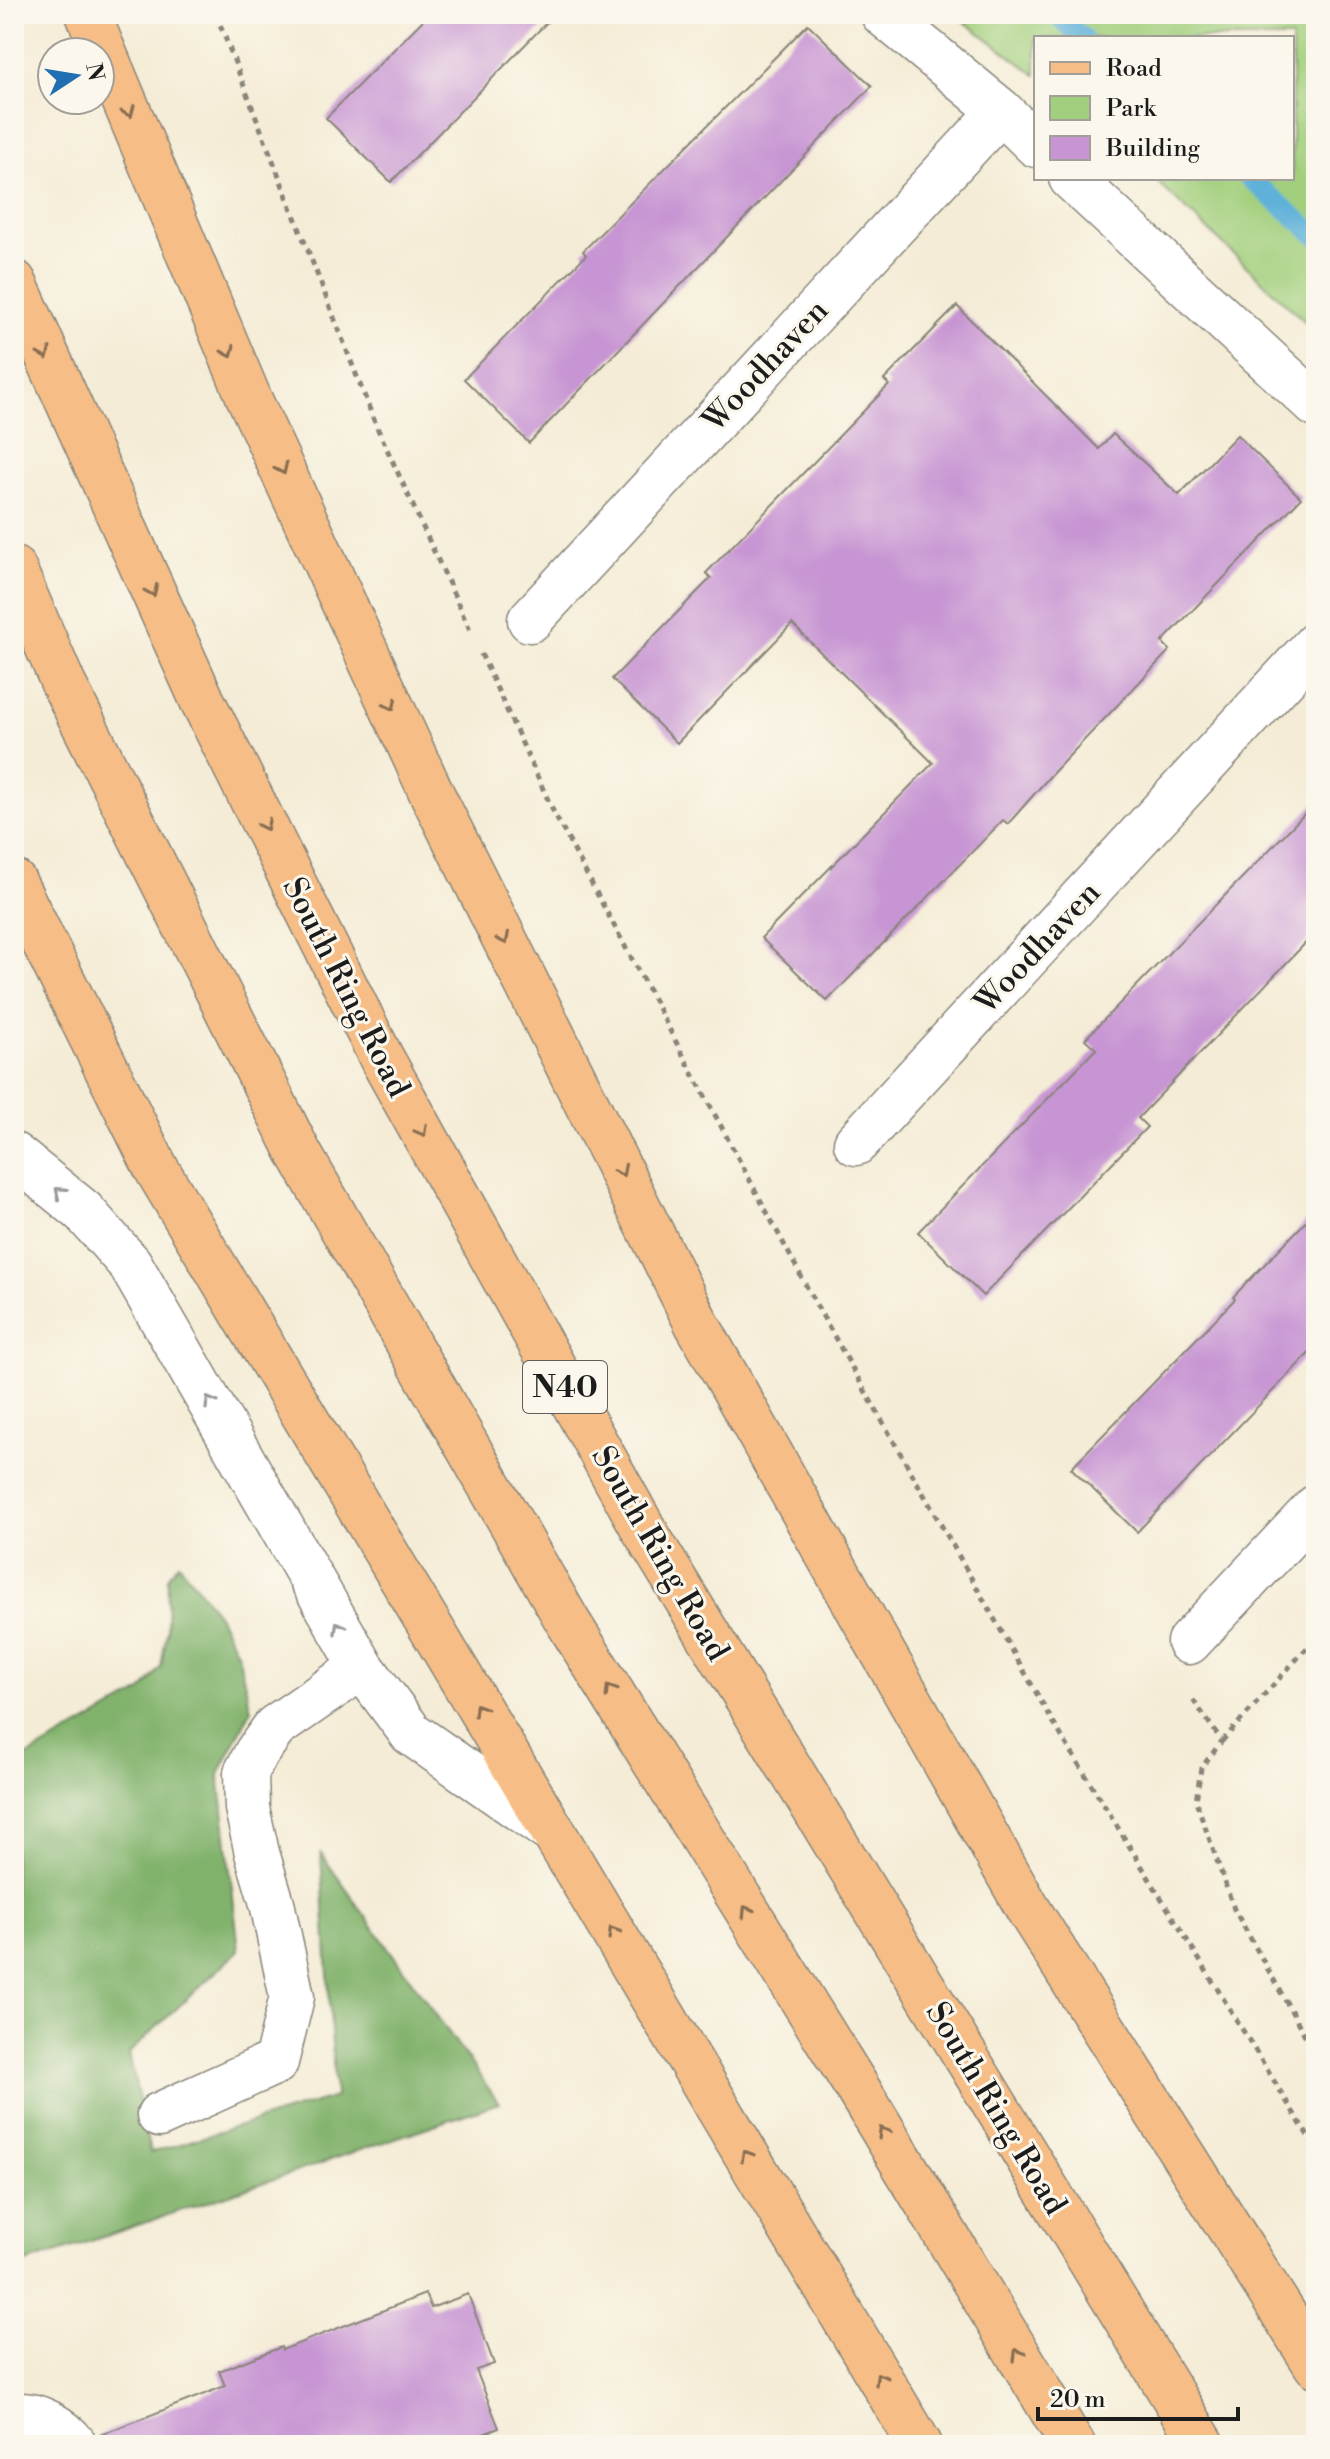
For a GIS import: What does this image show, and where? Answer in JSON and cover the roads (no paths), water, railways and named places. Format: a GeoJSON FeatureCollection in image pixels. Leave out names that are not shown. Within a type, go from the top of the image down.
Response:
{"type":"FeatureCollection","features":[{"type":"Feature","properties":{"kind":"main road"},"geometry":{"type":"LineString","coordinates":[[88,14],[249,398],[431,792],[697,1324],[1028,1909],[1316,2365]]}},
{"type":"Feature","properties":{"kind":"main road","name":"South Ring Road"},"geometry":{"type":"LineString","coordinates":[[14,282],[202,700],[382,1059],[643,1528],[1203,2445]]}},
{"type":"Feature","properties":{"kind":"main road"},"geometry":{"type":"LineString","coordinates":[[14,569],[63,683],[299,1153],[568,1622],[856,2086],[1073,2445]]}},
{"type":"Feature","properties":{"kind":"main road"},"geometry":{"type":"LineString","coordinates":[[14,882],[156,1168],[920,2445]]}},
{"type":"Feature","properties":{"kind":"street"},"geometry":{"type":"LineString","coordinates":[[883,14],[1001,111],[1034,143]]}},
{"type":"Feature","properties":{"kind":"street","name":"Woodhaven"},"geometry":{"type":"LineString","coordinates":[[530,620],[1001,111]]}},
{"type":"Feature","properties":{"kind":"street"},"geometry":{"type":"LineString","coordinates":[[1073,180],[1316,405]]}},
{"type":"Feature","properties":{"kind":"street","name":"Woodhaven"},"geometry":{"type":"LineString","coordinates":[[856,1143],[1316,644]]}},
{"type":"Feature","properties":{"kind":"street"},"geometry":{"type":"LineString","coordinates":[[14,1155],[83,1211],[130,1264],[362,1667],[411,1733],[554,1833]]}},
{"type":"Feature","properties":{"kind":"street"},"geometry":{"type":"LineString","coordinates":[[1189,1642],[1316,1507]]}},
{"type":"Feature","properties":{"kind":"street"},"geometry":{"type":"LineString","coordinates":[[159,2115],[276,2062],[292,1997],[247,1808],[246,1773],[275,1727],[362,1667]]}},
{"type":"Feature","properties":{"kind":"street"},"geometry":{"type":"LineString","coordinates":[[14,2415],[43,2420],[67,2434],[75,2445]]}},
{"type":"Feature","properties":{"kind":"waterway"},"geometry":{"type":"LineString","coordinates":[[1055,14],[1081,36]]}},
{"type":"Feature","properties":{"kind":"waterway"},"geometry":{"type":"LineString","coordinates":[[1251,180],[1316,235]]}}]}
